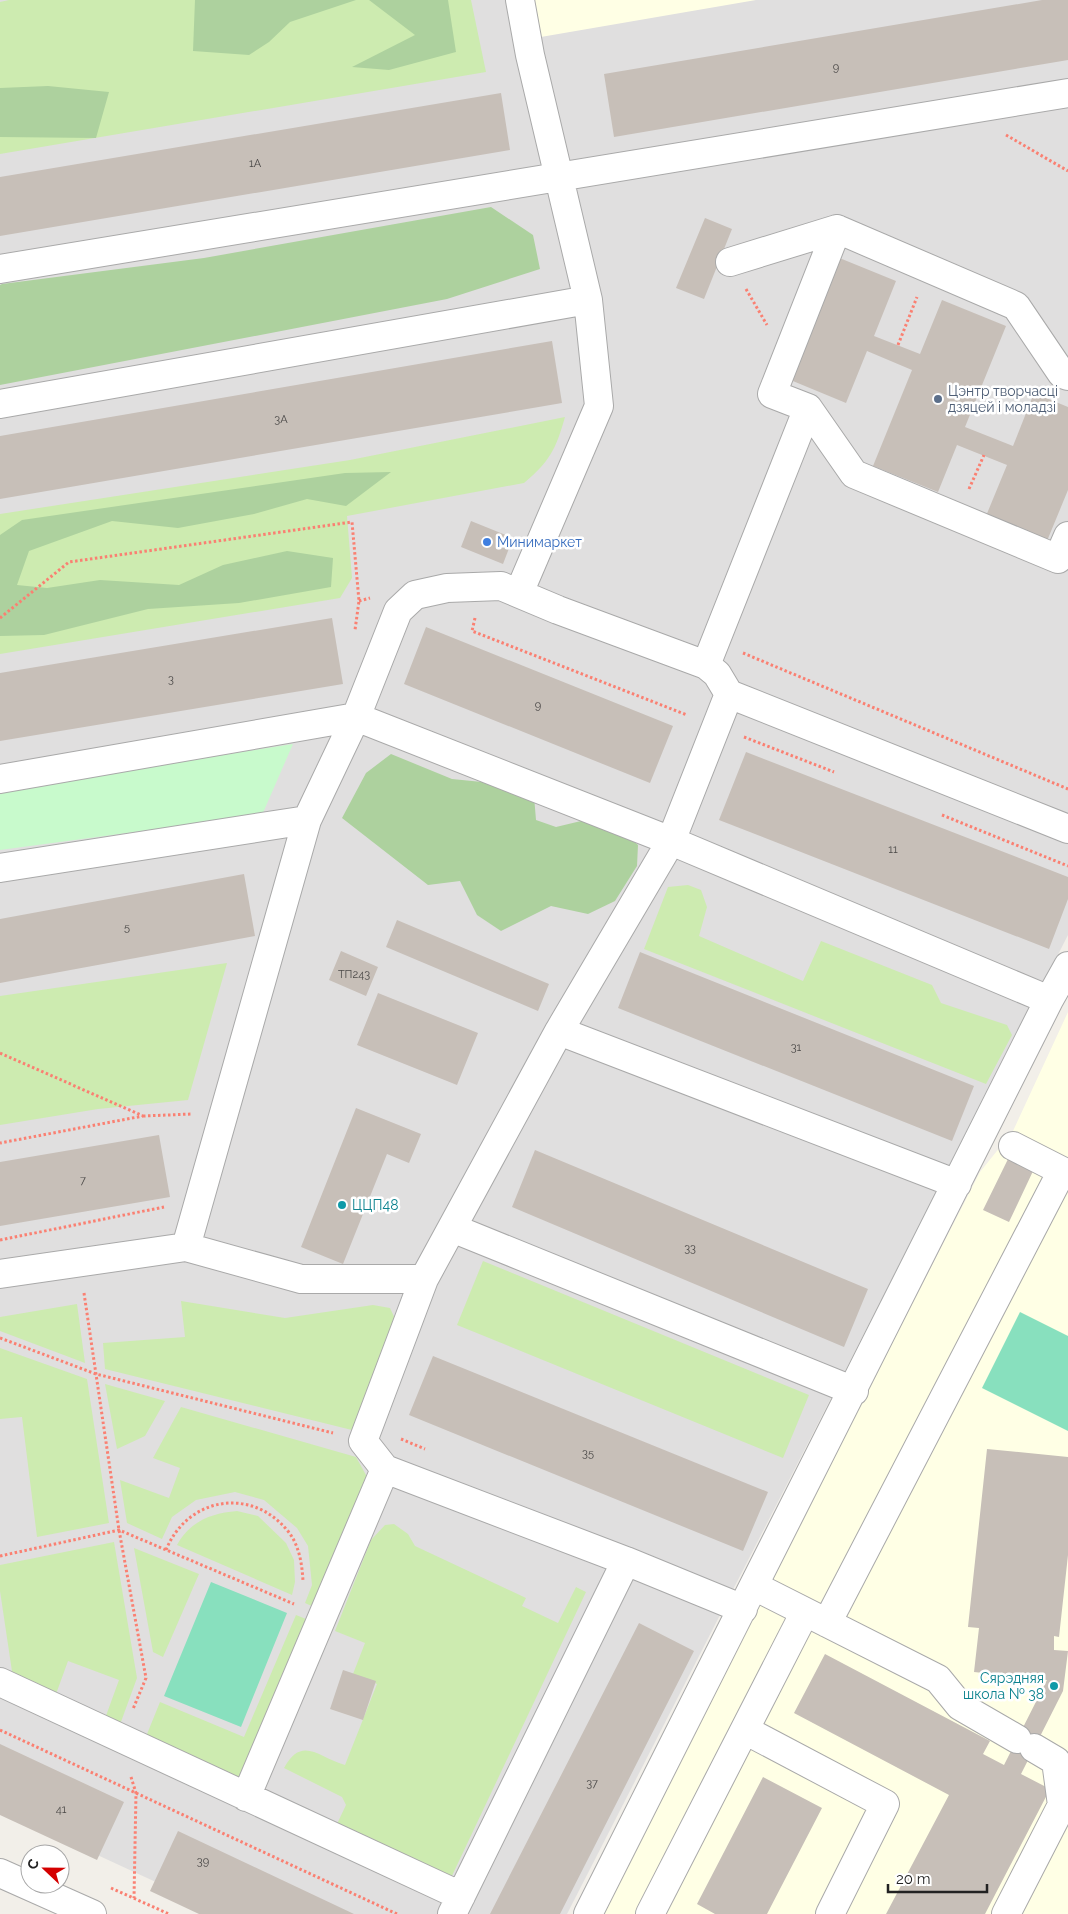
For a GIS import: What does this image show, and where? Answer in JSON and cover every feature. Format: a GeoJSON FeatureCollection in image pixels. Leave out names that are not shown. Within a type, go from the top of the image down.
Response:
{"type":"FeatureCollection","features":[{"type":"Feature","properties":{"kind":"street"},"geometry":{"type":"LineString","coordinates":[[519,593],[599,406],[588,300],[558,178],[520,0]]}},
{"type":"Feature","properties":{"kind":"street"},"geometry":{"type":"LineString","coordinates":[[0,269],[1068,93]]}},
{"type":"Feature","properties":{"kind":"street"},"geometry":{"type":"LineString","coordinates":[[837,229],[772,394],[808,408],[854,474],[1058,559],[1068,536]]}},
{"type":"Feature","properties":{"kind":"street"},"geometry":{"type":"LineString","coordinates":[[730,262],[837,229],[1016,306],[1062,374],[1068,376]]}},
{"type":"Feature","properties":{"kind":"street"},"geometry":{"type":"LineString","coordinates":[[0,404],[588,300]]}},
{"type":"Feature","properties":{"kind":"street"},"geometry":{"type":"LineString","coordinates":[[706,665],[808,408]]}},
{"type":"Feature","properties":{"kind":"street"},"geometry":{"type":"LineString","coordinates":[[186,1247],[307,820],[356,717],[398,611],[416,595],[447,588],[501,586],[558,610],[706,665],[717,674],[729,694],[1066,822]]}},
{"type":"Feature","properties":{"kind":"street"},"geometry":{"type":"LineString","coordinates":[[729,694],[671,841],[560,1031],[424,1279],[363,1441],[384,1469],[626,1561],[816,1618],[938,1679],[960,1706],[1056,1761],[1062,1805],[1006,1914]]}},
{"type":"Feature","properties":{"kind":"street"},"geometry":{"type":"LineString","coordinates":[[0,779],[356,717],[671,841],[1049,1000]]}},
{"type":"Feature","properties":{"kind":"street"},"geometry":{"type":"LineString","coordinates":[[0,868],[307,820]]}},
{"type":"Feature","properties":{"kind":"street"},"geometry":{"type":"LineString","coordinates":[[588,1914],[854,1391],[1049,1000],[1068,966]]}},
{"type":"Feature","properties":{"kind":"street"},"geometry":{"type":"LineString","coordinates":[[560,1031],[956,1184]]}},
{"type":"Feature","properties":{"kind":"street"},"geometry":{"type":"LineString","coordinates":[[650,1914],[745,1730],[816,1618],[1062,1171],[1013,1146]]}},
{"type":"Feature","properties":{"kind":"street"},"geometry":{"type":"LineString","coordinates":[[452,1228],[854,1391]]}},
{"type":"Feature","properties":{"kind":"street"},"geometry":{"type":"LineString","coordinates":[[0,1274],[186,1247],[301,1279],[424,1279]]}},
{"type":"Feature","properties":{"kind":"street"},"geometry":{"type":"LineString","coordinates":[[246,1797],[384,1469]]}},
{"type":"Feature","properties":{"kind":"street"},"geometry":{"type":"LineString","coordinates":[[0,1682],[246,1797],[456,1905],[626,1561]]}},
{"type":"Feature","properties":{"kind":"street"},"geometry":{"type":"LineString","coordinates":[[745,1730],[885,1804],[830,1914]]}},
{"type":"Feature","properties":{"kind":"street"},"geometry":{"type":"LineString","coordinates":[[0,1873],[92,1914]]}},
{"type":"Feature","properties":{"kind":"path"},"geometry":{"type":"LineString","coordinates":[[1004,133],[1068,170]]}},
{"type":"Feature","properties":{"kind":"path"},"geometry":{"type":"LineString","coordinates":[[730,262],[786,358]]}},
{"type":"Feature","properties":{"kind":"path"},"geometry":{"type":"LineString","coordinates":[[898,345],[929,268]]}},
{"type":"Feature","properties":{"kind":"path"},"geometry":{"type":"LineString","coordinates":[[958,517],[984,455]]}},
{"type":"Feature","properties":{"kind":"path"},"geometry":{"type":"LineString","coordinates":[[0,618],[69,562],[352,522],[359,601],[355,632]]}},
{"type":"Feature","properties":{"kind":"path"},"geometry":{"type":"LineString","coordinates":[[737,651],[1068,789]]}},
{"type":"Feature","properties":{"kind":"path"},"geometry":{"type":"LineString","coordinates":[[0,1053],[142,1116],[0,1143]]}},
{"type":"Feature","properties":{"kind":"path"},"geometry":{"type":"LineString","coordinates":[[193,1123],[194,1114]]}},
{"type":"Feature","properties":{"kind":"path"},"geometry":{"type":"LineString","coordinates":[[0,1240],[169,1206]]}},
{"type":"Feature","properties":{"kind":"path"},"geometry":{"type":"LineString","coordinates":[[80,1262],[119,1530],[146,1678],[121,1738],[136,1793],[134,1898]]}},
{"type":"Feature","properties":{"kind":"path"},"geometry":{"type":"LineString","coordinates":[[0,1338],[96,1374],[363,1441]]}},
{"type":"Feature","properties":{"kind":"path"},"geometry":{"type":"LineString","coordinates":[[166,1550],[171,1537],[185,1520],[201,1510],[216,1504],[237,1502],[256,1508],[273,1517],[288,1531],[298,1548],[304,1584]]}},
{"type":"Feature","properties":{"kind":"path"},"geometry":{"type":"LineString","coordinates":[[0,1556],[119,1530],[298,1606],[300,1598]]}},
{"type":"Feature","properties":{"kind":"path"},"geometry":{"type":"LineString","coordinates":[[0,1730],[397,1914]]}},
{"type":"Feature","properties":{"kind":"path"},"geometry":{"type":"LineString","coordinates":[[106,1886],[169,1914]]}},
{"type":"Feature","properties":{"kind":"shaded area"},"geometry":{"type":"Polygon","coordinates":[[[0,0],[1068,0],[1068,935],[567,1914],[225,1914],[0,1810],[0,0]]]}},
{"type":"Feature","properties":{"kind":"shaded area"},"geometry":{"type":"Polygon","coordinates":[[[529,0],[756,0],[535,38],[529,0]]]}},
{"type":"Feature","properties":{"kind":"shaded area"},"geometry":{"type":"Polygon","coordinates":[[[1068,1012],[1068,1914],[599,1914],[980,1172],[1013,1131],[1068,1012]]]}},
{"type":"Feature","properties":{"kind":"green space"},"geometry":{"type":"Polygon","coordinates":[[[9,0],[471,0],[486,72],[0,154],[0,2],[9,0]]]}},
{"type":"Feature","properties":{"kind":"green space"},"geometry":{"type":"Polygon","coordinates":[[[195,0],[356,0],[290,22],[269,42],[249,55],[193,51],[195,0]]]}},
{"type":"Feature","properties":{"kind":"green space"},"geometry":{"type":"Polygon","coordinates":[[[369,0],[448,0],[456,52],[389,70],[352,67],[415,35],[369,0]]]}},
{"type":"Feature","properties":{"kind":"green space"},"geometry":{"type":"Polygon","coordinates":[[[48,86],[109,92],[96,138],[0,137],[0,88],[48,86]]]}},
{"type":"Feature","properties":{"kind":"green space"},"geometry":{"type":"Polygon","coordinates":[[[491,207],[533,235],[540,269],[447,299],[0,385],[0,285],[2,284],[204,258],[491,207]]]}},
{"type":"Feature","properties":{"kind":"green space"},"geometry":{"type":"Polygon","coordinates":[[[565,417],[551,454],[524,483],[347,516],[352,578],[340,598],[0,654],[0,514],[350,460],[565,417]]]}},
{"type":"Feature","properties":{"kind":"green space"},"geometry":{"type":"Polygon","coordinates":[[[391,472],[346,506],[307,499],[254,514],[178,528],[112,521],[29,551],[17,585],[47,588],[100,580],[179,585],[223,565],[287,551],[333,558],[331,587],[239,603],[148,609],[44,635],[0,636],[0,535],[22,520],[345,473],[391,472]]]}},
{"type":"Feature","properties":{"kind":"green space"},"geometry":{"type":"Polygon","coordinates":[[[293,744],[262,815],[0,850],[0,790],[293,744]]]}},
{"type":"Feature","properties":{"kind":"green space"},"geometry":{"type":"Polygon","coordinates":[[[391,754],[452,779],[492,783],[534,796],[536,820],[556,827],[581,821],[617,826],[638,845],[637,866],[615,901],[588,914],[551,906],[501,931],[477,915],[460,881],[428,885],[342,818],[366,773],[391,754]]]}},
{"type":"Feature","properties":{"kind":"green space"},"geometry":{"type":"Polygon","coordinates":[[[688,885],[701,890],[707,907],[699,936],[803,981],[821,941],[932,985],[941,1003],[1007,1025],[1012,1035],[986,1084],[644,949],[668,887],[688,885]]]}},
{"type":"Feature","properties":{"kind":"green space"},"geometry":{"type":"Polygon","coordinates":[[[227,963],[188,1100],[98,1109],[0,1125],[0,996],[227,963]]]}},
{"type":"Feature","properties":{"kind":"green space"},"geometry":{"type":"Polygon","coordinates":[[[483,1261],[809,1395],[783,1458],[457,1325],[483,1261]]]}},
{"type":"Feature","properties":{"kind":"green space"},"geometry":{"type":"Polygon","coordinates":[[[181,1301],[285,1318],[373,1305],[390,1308],[398,1325],[360,1432],[105,1369],[103,1343],[185,1337],[181,1301]]]}},
{"type":"Feature","properties":{"kind":"green space"},"geometry":{"type":"Polygon","coordinates":[[[77,1304],[85,1363],[0,1331],[0,1317],[77,1304]]]}},
{"type":"Feature","properties":{"kind":"green space"},"geometry":{"type":"Polygon","coordinates":[[[1020,1312],[1068,1336],[1068,1431],[982,1388],[1020,1312]]]}},
{"type":"Feature","properties":{"kind":"green space"},"geometry":{"type":"Polygon","coordinates":[[[0,1348],[87,1379],[109,1523],[37,1537],[22,1417],[0,1419],[0,1348]]]}},
{"type":"Feature","properties":{"kind":"green space"},"geometry":{"type":"Polygon","coordinates":[[[105,1384],[165,1401],[145,1436],[117,1449],[105,1384]]]}},
{"type":"Feature","properties":{"kind":"green space"},"geometry":{"type":"Polygon","coordinates":[[[181,1407],[356,1457],[371,1484],[318,1609],[305,1603],[312,1585],[308,1546],[297,1528],[264,1500],[235,1492],[196,1500],[172,1517],[162,1539],[127,1523],[120,1480],[169,1498],[180,1468],[153,1458],[181,1407]]]}},
{"type":"Feature","properties":{"kind":"green space"},"geometry":{"type":"Polygon","coordinates":[[[237,1511],[258,1516],[286,1543],[294,1560],[295,1582],[292,1595],[177,1545],[188,1530],[202,1520],[210,1516],[237,1511]]]}},
{"type":"Feature","properties":{"kind":"green space"},"geometry":{"type":"Polygon","coordinates":[[[394,1524],[408,1534],[415,1546],[526,1598],[522,1606],[558,1623],[576,1587],[586,1592],[450,1880],[336,1826],[346,1805],[342,1797],[284,1768],[297,1752],[304,1750],[345,1765],[377,1684],[353,1674],[365,1643],[335,1631],[371,1540],[385,1525],[394,1524]]]}},
{"type":"Feature","properties":{"kind":"green space"},"geometry":{"type":"Polygon","coordinates":[[[114,1542],[137,1678],[118,1730],[103,1724],[119,1680],[68,1661],[56,1694],[13,1678],[0,1591],[0,1565],[114,1542]]]}},
{"type":"Feature","properties":{"kind":"green space"},"geometry":{"type":"Polygon","coordinates":[[[134,1548],[199,1574],[163,1657],[153,1652],[134,1548]]]}},
{"type":"Feature","properties":{"kind":"green space"},"geometry":{"type":"Polygon","coordinates":[[[211,1582],[287,1613],[241,1727],[164,1696],[211,1582]]]}},
{"type":"Feature","properties":{"kind":"green space"},"geometry":{"type":"Polygon","coordinates":[[[296,1615],[311,1621],[242,1781],[145,1739],[160,1702],[244,1737],[296,1615]]]}},
{"type":"Feature","properties":{"kind":"building"},"geometry":{"type":"Polygon","coordinates":[[[1042,0],[1068,0],[1068,60],[614,137],[604,74],[1042,0]]]}},
{"type":"Feature","properties":{"kind":"building"},"geometry":{"type":"Polygon","coordinates":[[[501,93],[510,150],[0,236],[0,177],[501,93]]]}},
{"type":"Feature","properties":{"kind":"building"},"geometry":{"type":"Polygon","coordinates":[[[705,218],[732,229],[704,299],[676,288],[705,218]]]}},
{"type":"Feature","properties":{"kind":"building","name":"Цэнтр творчасці дзяцей і моладзі"},"geometry":{"type":"Polygon","coordinates":[[[837,257],[896,281],[874,336],[920,354],[942,300],[1006,326],[965,427],[1013,446],[1034,393],[1068,407],[1068,490],[1047,541],[986,516],[1007,465],[957,445],[938,492],[873,466],[912,370],[867,351],[846,403],[788,379],[837,257]]]}},
{"type":"Feature","properties":{"kind":"building"},"geometry":{"type":"Polygon","coordinates":[[[552,341],[562,403],[0,499],[0,436],[552,341]]]}},
{"type":"Feature","properties":{"kind":"building","name":"Минимаркет"},"geometry":{"type":"Polygon","coordinates":[[[471,521],[513,538],[503,564],[461,547],[471,521]]]}},
{"type":"Feature","properties":{"kind":"building"},"geometry":{"type":"Polygon","coordinates":[[[332,618],[343,684],[0,741],[0,673],[332,618]]]}},
{"type":"Feature","properties":{"kind":"building"},"geometry":{"type":"Polygon","coordinates":[[[426,627],[673,726],[650,783],[404,684],[426,627]]]}},
{"type":"Feature","properties":{"kind":"building"},"geometry":{"type":"Polygon","coordinates":[[[746,752],[1068,877],[1068,899],[1049,949],[719,820],[746,752]]]}},
{"type":"Feature","properties":{"kind":"building"},"geometry":{"type":"Polygon","coordinates":[[[244,874],[255,936],[0,983],[0,919],[244,874]]]}},
{"type":"Feature","properties":{"kind":"building"},"geometry":{"type":"Polygon","coordinates":[[[397,920],[549,984],[538,1011],[386,947],[397,920]]]}},
{"type":"Feature","properties":{"kind":"building"},"geometry":{"type":"Polygon","coordinates":[[[341,951],[378,967],[366,996],[329,980],[341,951]]]}},
{"type":"Feature","properties":{"kind":"building"},"geometry":{"type":"Polygon","coordinates":[[[640,952],[974,1086],[952,1141],[618,1008],[640,952]]]}},
{"type":"Feature","properties":{"kind":"building"},"geometry":{"type":"Polygon","coordinates":[[[378,993],[478,1033],[457,1085],[357,1045],[378,993]]]}},
{"type":"Feature","properties":{"kind":"building","name":"ЦЦП48"},"geometry":{"type":"Polygon","coordinates":[[[356,1108],[421,1134],[409,1163],[387,1154],[343,1264],[301,1247],[356,1108]]]}},
{"type":"Feature","properties":{"kind":"building"},"geometry":{"type":"Polygon","coordinates":[[[159,1135],[170,1197],[0,1226],[0,1162],[159,1135]]]}},
{"type":"Feature","properties":{"kind":"building"},"geometry":{"type":"Polygon","coordinates":[[[535,1150],[868,1289],[844,1347],[512,1207],[535,1150]]]}},
{"type":"Feature","properties":{"kind":"building"},"geometry":{"type":"Polygon","coordinates":[[[1009,1157],[1034,1169],[1009,1222],[983,1210],[1009,1157]]]}},
{"type":"Feature","properties":{"kind":"building"},"geometry":{"type":"Polygon","coordinates":[[[433,1356],[768,1492],[743,1551],[409,1415],[433,1356]]]}},
{"type":"Feature","properties":{"kind":"building","name":"Сярэдняя школа № 38"},"geometry":{"type":"Polygon","coordinates":[[[987,1449],[1068,1457],[1068,1555],[1059,1637],[1054,1636],[1054,1650],[1068,1651],[1063,1691],[1021,1774],[1050,1789],[985,1914],[886,1914],[949,1795],[794,1713],[825,1654],[990,1741],[983,1754],[1004,1765],[1047,1680],[974,1672],[979,1628],[968,1627],[987,1449]]]}},
{"type":"Feature","properties":{"kind":"building"},"geometry":{"type":"Polygon","coordinates":[[[639,1623],[694,1651],[560,1914],[490,1914],[639,1623]]]}},
{"type":"Feature","properties":{"kind":"building"},"geometry":{"type":"Polygon","coordinates":[[[343,1670],[376,1681],[363,1720],[330,1709],[343,1670]]]}},
{"type":"Feature","properties":{"kind":"building"},"geometry":{"type":"Polygon","coordinates":[[[0,1744],[124,1802],[97,1860],[70,1847],[70,1844],[63,1844],[0,1815],[0,1744]]]}},
{"type":"Feature","properties":{"kind":"building"},"geometry":{"type":"Polygon","coordinates":[[[763,1777],[822,1808],[767,1914],[715,1914],[697,1904],[763,1777]]]}},
{"type":"Feature","properties":{"kind":"building"},"geometry":{"type":"Polygon","coordinates":[[[178,1831],[354,1914],[199,1914],[150,1891],[178,1831]]]}},
{"type":"Feature","properties":{"kind":"place","name":"Цэнтр творчасці дзяцей і моладзі"},"geometry":{"type":"Point","coordinates":[938,399]}},
{"type":"Feature","properties":{"kind":"place","name":"Минимаркет"},"geometry":{"type":"Point","coordinates":[487,542]}},
{"type":"Feature","properties":{"kind":"place","name":"ЦЦП48"},"geometry":{"type":"Point","coordinates":[342,1205]}},
{"type":"Feature","properties":{"kind":"place","name":"Сярэдняя школа № 38"},"geometry":{"type":"Point","coordinates":[1054,1686]}}]}
